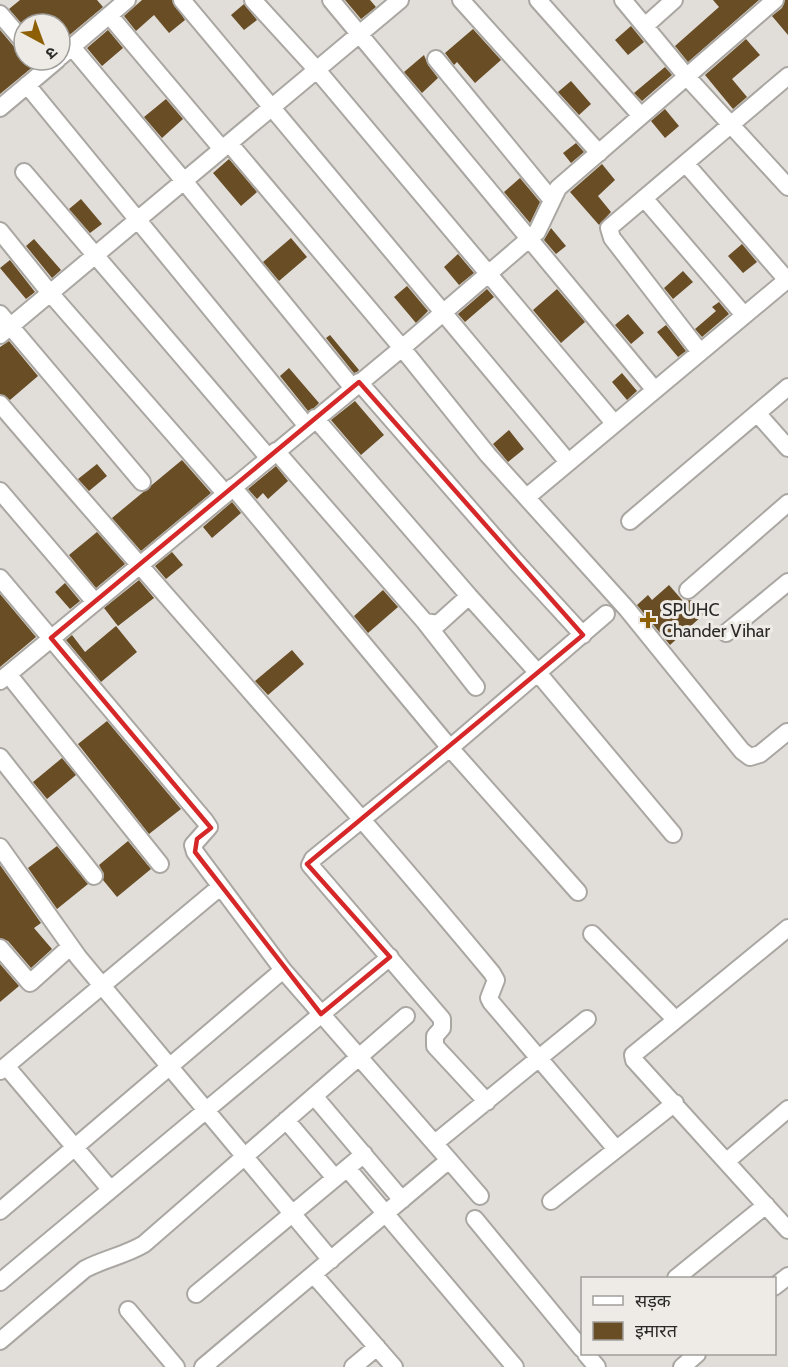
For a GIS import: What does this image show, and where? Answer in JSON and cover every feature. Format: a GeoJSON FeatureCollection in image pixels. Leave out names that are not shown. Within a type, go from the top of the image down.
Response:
{"type":"FeatureCollection","features":[{"type":"Feature","properties":{"kind":"street"},"geometry":{"type":"LineString","coordinates":[[182,0],[568,462]]}},
{"type":"Feature","properties":{"kind":"street"},"geometry":{"type":"LineString","coordinates":[[253,0],[317,70],[487,275],[614,423]]}},
{"type":"Feature","properties":{"kind":"street"},"geometry":{"type":"LineString","coordinates":[[332,0],[654,389]]}},
{"type":"Feature","properties":{"kind":"street"},"geometry":{"type":"LineString","coordinates":[[142,482],[3,325],[50,293],[400,0]]}},
{"type":"Feature","properties":{"kind":"street"},"geometry":{"type":"LineString","coordinates":[[461,0],[599,153]]}},
{"type":"Feature","properties":{"kind":"street"},"geometry":{"type":"LineString","coordinates":[[538,0],[641,116]]}},
{"type":"Feature","properties":{"kind":"street"},"geometry":{"type":"LineString","coordinates":[[623,0],[730,125],[788,187]]}},
{"type":"Feature","properties":{"kind":"street"},"geometry":{"type":"LineString","coordinates":[[645,26],[674,0]]}},
{"type":"Feature","properties":{"kind":"street"},"geometry":{"type":"LineString","coordinates":[[160,864],[4,678],[402,348],[529,239],[541,227],[551,199],[558,188],[776,0]]}},
{"type":"Feature","properties":{"kind":"street"},"geometry":{"type":"LineString","coordinates":[[72,46],[115,6],[226,146],[402,348],[488,455],[627,609],[742,751],[750,757],[760,754],[788,732]]}},
{"type":"Feature","properties":{"kind":"street"},"geometry":{"type":"LineString","coordinates":[[0,14],[12,28]]}},
{"type":"Feature","properties":{"kind":"street"},"geometry":{"type":"LineString","coordinates":[[72,59],[184,181],[356,384],[583,635]]}},
{"type":"Feature","properties":{"kind":"street"},"geometry":{"type":"LineString","coordinates":[[436,59],[551,199]]}},
{"type":"Feature","properties":{"kind":"street"},"geometry":{"type":"LineString","coordinates":[[0,108],[39,72]]}},
{"type":"Feature","properties":{"kind":"street"},"geometry":{"type":"LineString","coordinates":[[27,85],[310,422],[538,673],[672,834]]}},
{"type":"Feature","properties":{"kind":"street"},"geometry":{"type":"LineString","coordinates":[[700,352],[608,231],[610,226],[730,125],[785,85]]}},
{"type":"Feature","properties":{"kind":"street"},"geometry":{"type":"LineString","coordinates":[[527,497],[787,279],[686,164]]}},
{"type":"Feature","properties":{"kind":"street"},"geometry":{"type":"LineString","coordinates":[[24,172],[272,454],[425,622],[476,687]]}},
{"type":"Feature","properties":{"kind":"street"},"geometry":{"type":"LineString","coordinates":[[644,198],[744,315]]}},
{"type":"Feature","properties":{"kind":"street"},"geometry":{"type":"LineString","coordinates":[[0,231],[50,293],[229,490],[450,748],[578,892]]}},
{"type":"Feature","properties":{"kind":"street"},"geometry":{"type":"LineString","coordinates":[[630,521],[788,387]]}},
{"type":"Feature","properties":{"kind":"street"},"geometry":{"type":"LineString","coordinates":[[0,404],[139,566],[201,632],[364,819],[492,973],[496,980],[489,998],[491,1002],[616,1149]]}},
{"type":"Feature","properties":{"kind":"street"},"geometry":{"type":"LineString","coordinates":[[757,413],[788,448]]}},
{"type":"Feature","properties":{"kind":"street"},"geometry":{"type":"LineString","coordinates":[[0,491],[95,602]]}},
{"type":"Feature","properties":{"kind":"street"},"geometry":{"type":"LineString","coordinates":[[688,590],[788,503]]}},
{"type":"Feature","properties":{"kind":"street"},"geometry":{"type":"LineString","coordinates":[[0,578],[206,821],[208,827],[193,845],[220,887],[283,970],[480,1196]]}},
{"type":"Feature","properties":{"kind":"street"},"geometry":{"type":"LineString","coordinates":[[726,633],[788,582]]}},
{"type":"Feature","properties":{"kind":"street"},"geometry":{"type":"LineString","coordinates":[[425,622],[438,624],[469,596]]}},
{"type":"Feature","properties":{"kind":"street"},"geometry":{"type":"LineString","coordinates":[[487,1102],[435,1047],[435,1036],[442,1028],[442,1019],[310,865],[313,859],[450,748],[606,614]]}},
{"type":"Feature","properties":{"kind":"street"},"geometry":{"type":"LineString","coordinates":[[0,757],[94,876]]}},
{"type":"Feature","properties":{"kind":"street"},"geometry":{"type":"LineString","coordinates":[[0,846],[70,947],[171,1065],[331,1260]]}},
{"type":"Feature","properties":{"kind":"street"},"geometry":{"type":"LineString","coordinates":[[110,1189],[3,1068],[220,887]]}},
{"type":"Feature","properties":{"kind":"street"},"geometry":{"type":"LineString","coordinates":[[788,928],[633,1056],[634,1060],[788,1230]]}},
{"type":"Feature","properties":{"kind":"street"},"geometry":{"type":"LineString","coordinates":[[592,934],[675,1019]]}},
{"type":"Feature","properties":{"kind":"street"},"geometry":{"type":"LineString","coordinates":[[2,953],[30,983],[70,947]]}},
{"type":"Feature","properties":{"kind":"street"},"geometry":{"type":"LineString","coordinates":[[0,1282],[390,957]]}},
{"type":"Feature","properties":{"kind":"street"},"geometry":{"type":"LineString","coordinates":[[0,1211],[283,970]]}},
{"type":"Feature","properties":{"kind":"street"},"geometry":{"type":"LineString","coordinates":[[0,1341],[85,1269],[131,1252],[144,1244],[406,1016]]}},
{"type":"Feature","properties":{"kind":"street"},"geometry":{"type":"LineString","coordinates":[[435,1143],[541,1059],[587,1019]]}},
{"type":"Feature","properties":{"kind":"street"},"geometry":{"type":"LineString","coordinates":[[314,1096],[402,1200]]}},
{"type":"Feature","properties":{"kind":"street"},"geometry":{"type":"LineString","coordinates":[[551,1201],[675,1103]]}},
{"type":"Feature","properties":{"kind":"street"},"geometry":{"type":"LineString","coordinates":[[727,1161],[788,1109]]}},
{"type":"Feature","properties":{"kind":"street"},"geometry":{"type":"LineString","coordinates":[[286,1120],[386,1214],[515,1367]]}},
{"type":"Feature","properties":{"kind":"street"},"geometry":{"type":"LineString","coordinates":[[196,1294],[364,1154]]}},
{"type":"Feature","properties":{"kind":"street"},"geometry":{"type":"LineString","coordinates":[[203,1367],[449,1160]]}},
{"type":"Feature","properties":{"kind":"street"},"geometry":{"type":"LineString","coordinates":[[677,1277],[766,1205]]}},
{"type":"Feature","properties":{"kind":"street"},"geometry":{"type":"LineString","coordinates":[[475,1219],[581,1348]]}},
{"type":"Feature","properties":{"kind":"street"},"geometry":{"type":"LineString","coordinates":[[314,1275],[394,1367]]}},
{"type":"Feature","properties":{"kind":"street"},"geometry":{"type":"LineString","coordinates":[[776,1285],[788,1276]]}},
{"type":"Feature","properties":{"kind":"street"},"geometry":{"type":"LineString","coordinates":[[128,1310],[176,1367]]}},
{"type":"Feature","properties":{"kind":"street"},"geometry":{"type":"LineString","coordinates":[[353,1367],[377,1347]]}},
{"type":"Feature","properties":{"kind":"street"},"geometry":{"type":"LineString","coordinates":[[588,1355],[597,1367]]}},
{"type":"Feature","properties":{"kind":"street"},"geometry":{"type":"LineString","coordinates":[[682,1367],[696,1355]]}},
{"type":"Feature","properties":{"kind":"highlighted area"},"geometry":{"type":"Polygon","coordinates":[[[359,382],[583,635],[307,864],[390,957],[321,1014],[195,852],[197,839],[211,828],[51,638],[359,382]]]}},
{"type":"Feature","properties":{"kind":"building"},"geometry":{"type":"Polygon","coordinates":[[[20,0],[97,0],[103,7],[72,33],[72,12],[12,12],[9,9],[20,0]]]}},
{"type":"Feature","properties":{"kind":"building"},"geometry":{"type":"Polygon","coordinates":[[[142,0],[172,0],[185,20],[169,33],[154,15],[136,31],[124,16],[142,0]]]}},
{"type":"Feature","properties":{"kind":"building"},"geometry":{"type":"Polygon","coordinates":[[[345,0],[370,0],[376,7],[361,19],[345,0]]]}},
{"type":"Feature","properties":{"kind":"building"},"geometry":{"type":"Polygon","coordinates":[[[713,0],[759,0],[688,62],[675,46],[719,7],[713,0]]]}},
{"type":"Feature","properties":{"kind":"building"},"geometry":{"type":"Polygon","coordinates":[[[785,0],[788,0],[788,35],[772,16],[782,8],[785,0]]]}},
{"type":"Feature","properties":{"kind":"building"},"geometry":{"type":"Polygon","coordinates":[[[244,4],[257,20],[244,30],[231,15],[244,4]]]}},
{"type":"Feature","properties":{"kind":"building"},"geometry":{"type":"Polygon","coordinates":[[[631,26],[644,42],[628,55],[615,40],[631,26]]]}},
{"type":"Feature","properties":{"kind":"building"},"geometry":{"type":"Polygon","coordinates":[[[473,29],[501,60],[475,83],[457,62],[454,65],[445,53],[473,29]]]}},
{"type":"Feature","properties":{"kind":"building"},"geometry":{"type":"Polygon","coordinates":[[[0,30],[12,44],[12,72],[27,72],[0,94],[0,30]]]}},
{"type":"Feature","properties":{"kind":"building"},"geometry":{"type":"Polygon","coordinates":[[[108,30],[123,48],[102,66],[87,48],[108,30]]]}},
{"type":"Feature","properties":{"kind":"building"},"geometry":{"type":"Polygon","coordinates":[[[746,39],[760,55],[732,79],[747,97],[733,109],[705,75],[746,39]]]}},
{"type":"Feature","properties":{"kind":"building"},"geometry":{"type":"Polygon","coordinates":[[[424,55],[438,78],[422,93],[404,72],[424,55]]]}},
{"type":"Feature","properties":{"kind":"building"},"geometry":{"type":"Polygon","coordinates":[[[665,67],[672,75],[642,101],[634,93],[665,67]]]}},
{"type":"Feature","properties":{"kind":"building"},"geometry":{"type":"Polygon","coordinates":[[[571,81],[591,104],[579,115],[558,92],[571,81]]]}},
{"type":"Feature","properties":{"kind":"building"},"geometry":{"type":"Polygon","coordinates":[[[166,99],[183,119],[162,138],[144,117],[166,99]]]}},
{"type":"Feature","properties":{"kind":"building"},"geometry":{"type":"Polygon","coordinates":[[[665,109],[679,126],[665,138],[651,121],[665,109]]]}},
{"type":"Feature","properties":{"kind":"building"},"geometry":{"type":"Polygon","coordinates":[[[576,143],[584,152],[571,163],[563,153],[576,143]]]}},
{"type":"Feature","properties":{"kind":"building"},"geometry":{"type":"Polygon","coordinates":[[[229,159],[257,192],[241,206],[213,173],[229,159]]]}},
{"type":"Feature","properties":{"kind":"building"},"geometry":{"type":"Polygon","coordinates":[[[602,164],[615,180],[598,196],[611,212],[599,225],[570,192],[602,164]]]}},
{"type":"Feature","properties":{"kind":"building"},"geometry":{"type":"Polygon","coordinates":[[[520,178],[540,202],[530,223],[504,192],[520,178]]]}},
{"type":"Feature","properties":{"kind":"building"},"geometry":{"type":"Polygon","coordinates":[[[81,199],[102,224],[90,233],[69,209],[81,199]]]}},
{"type":"Feature","properties":{"kind":"building"},"geometry":{"type":"Polygon","coordinates":[[[551,228],[566,246],[556,254],[544,240],[551,228]]]}},
{"type":"Feature","properties":{"kind":"building"},"geometry":{"type":"Polygon","coordinates":[[[291,238],[307,257],[279,281],[263,262],[291,238]]]}},
{"type":"Feature","properties":{"kind":"building"},"geometry":{"type":"Polygon","coordinates":[[[34,239],[61,270],[52,278],[26,246],[34,239]]]}},
{"type":"Feature","properties":{"kind":"building"},"geometry":{"type":"Polygon","coordinates":[[[742,244],[757,262],[743,273],[728,256],[742,244]]]}},
{"type":"Feature","properties":{"kind":"building"},"geometry":{"type":"Polygon","coordinates":[[[458,254],[474,273],[459,285],[444,267],[458,254]]]}},
{"type":"Feature","properties":{"kind":"building"},"geometry":{"type":"Polygon","coordinates":[[[10,260],[35,292],[26,299],[0,268],[10,260]]]}},
{"type":"Feature","properties":{"kind":"building"},"geometry":{"type":"Polygon","coordinates":[[[683,271],[693,282],[673,299],[664,288],[683,271]]]}},
{"type":"Feature","properties":{"kind":"building"},"geometry":{"type":"Polygon","coordinates":[[[407,286],[428,311],[416,323],[394,297],[407,286]]]}},
{"type":"Feature","properties":{"kind":"building"},"geometry":{"type":"Polygon","coordinates":[[[487,289],[494,297],[465,322],[458,314],[487,289]]]}},
{"type":"Feature","properties":{"kind":"building"},"geometry":{"type":"Polygon","coordinates":[[[557,289],[585,322],[561,343],[533,310],[557,289]]]}},
{"type":"Feature","properties":{"kind":"building"},"geometry":{"type":"Polygon","coordinates":[[[719,302],[729,314],[702,337],[695,329],[716,311],[712,307],[719,302]]]}},
{"type":"Feature","properties":{"kind":"building"},"geometry":{"type":"Polygon","coordinates":[[[628,314],[644,333],[631,344],[615,325],[628,314]]]}},
{"type":"Feature","properties":{"kind":"building"},"geometry":{"type":"Polygon","coordinates":[[[666,325],[686,351],[678,357],[657,332],[666,325]]]}},
{"type":"Feature","properties":{"kind":"building"},"geometry":{"type":"Polygon","coordinates":[[[330,335],[359,370],[357,372],[354,373],[326,338],[330,335]]]}},
{"type":"Feature","properties":{"kind":"building"},"geometry":{"type":"Polygon","coordinates":[[[9,341],[38,376],[10,400],[0,394],[0,347],[9,341]]]}},
{"type":"Feature","properties":{"kind":"building"},"geometry":{"type":"Polygon","coordinates":[[[289,368],[319,403],[314,408],[308,411],[280,376],[289,368]]]}},
{"type":"Feature","properties":{"kind":"building"},"geometry":{"type":"Polygon","coordinates":[[[622,373],[637,391],[627,400],[612,382],[622,373]]]}},
{"type":"Feature","properties":{"kind":"building"},"geometry":{"type":"Polygon","coordinates":[[[355,401],[384,435],[361,455],[331,420],[355,401]]]}},
{"type":"Feature","properties":{"kind":"building"},"geometry":{"type":"Polygon","coordinates":[[[509,430],[524,449],[508,462],[493,444],[509,430]]]}},
{"type":"Feature","properties":{"kind":"building"},"geometry":{"type":"Polygon","coordinates":[[[182,460],[211,493],[141,551],[112,518],[182,460]]]}},
{"type":"Feature","properties":{"kind":"building"},"geometry":{"type":"Polygon","coordinates":[[[97,464],[107,476],[89,491],[78,479],[97,464]]]}},
{"type":"Feature","properties":{"kind":"building"},"geometry":{"type":"Polygon","coordinates":[[[276,466],[288,481],[268,499],[263,493],[257,499],[248,489],[276,466]]]}},
{"type":"Feature","properties":{"kind":"building"},"geometry":{"type":"Polygon","coordinates":[[[232,502],[241,513],[212,538],[203,527],[232,502]]]}},
{"type":"Feature","properties":{"kind":"building"},"geometry":{"type":"Polygon","coordinates":[[[97,532],[125,564],[96,588],[69,555],[97,532]]]}},
{"type":"Feature","properties":{"kind":"building"},"geometry":{"type":"Polygon","coordinates":[[[172,552],[183,565],[166,579],[155,566],[172,552]]]}},
{"type":"Feature","properties":{"kind":"building"},"geometry":{"type":"Polygon","coordinates":[[[139,580],[154,598],[118,626],[104,608],[139,580]]]}},
{"type":"Feature","properties":{"kind":"building"},"geometry":{"type":"Polygon","coordinates":[[[65,583],[80,601],[70,609],[55,592],[65,583]]]}},
{"type":"Feature","properties":{"kind":"building"},"geometry":{"type":"Polygon","coordinates":[[[669,585],[683,601],[692,600],[704,614],[670,645],[637,605],[648,595],[652,600],[669,585]]]}},
{"type":"Feature","properties":{"kind":"building"},"geometry":{"type":"Polygon","coordinates":[[[383,590],[398,607],[368,633],[354,616],[383,590]]]}},
{"type":"Feature","properties":{"kind":"building"},"geometry":{"type":"Polygon","coordinates":[[[0,594],[36,637],[0,667],[0,594]]]}},
{"type":"Feature","properties":{"kind":"building"},"geometry":{"type":"Polygon","coordinates":[[[116,626],[137,652],[101,682],[66,640],[72,635],[85,652],[116,626]]]}},
{"type":"Feature","properties":{"kind":"building"},"geometry":{"type":"Polygon","coordinates":[[[292,650],[304,664],[268,695],[255,681],[292,650]]]}},
{"type":"Feature","properties":{"kind":"building"},"geometry":{"type":"Polygon","coordinates":[[[107,721],[181,809],[149,834],[78,744],[107,721]]]}},
{"type":"Feature","properties":{"kind":"building"},"geometry":{"type":"Polygon","coordinates":[[[62,758],[76,775],[47,799],[33,782],[62,758]]]}},
{"type":"Feature","properties":{"kind":"building"},"geometry":{"type":"Polygon","coordinates":[[[128,841],[151,869],[117,897],[103,880],[104,874],[99,865],[128,841]]]}},
{"type":"Feature","properties":{"kind":"building"},"geometry":{"type":"Polygon","coordinates":[[[57,846],[88,884],[57,909],[28,868],[57,846]]]}},
{"type":"Feature","properties":{"kind":"building"},"geometry":{"type":"Polygon","coordinates":[[[0,865],[41,923],[34,928],[52,949],[31,968],[8,941],[0,938],[0,865]]]}},
{"type":"Feature","properties":{"kind":"building"},"geometry":{"type":"Polygon","coordinates":[[[0,964],[19,986],[0,1002],[0,964]]]}},
{"type":"Feature","properties":{"kind":"place","name":"SPUHC Chander Vihar"},"geometry":{"type":"Point","coordinates":[648,620]}}]}
